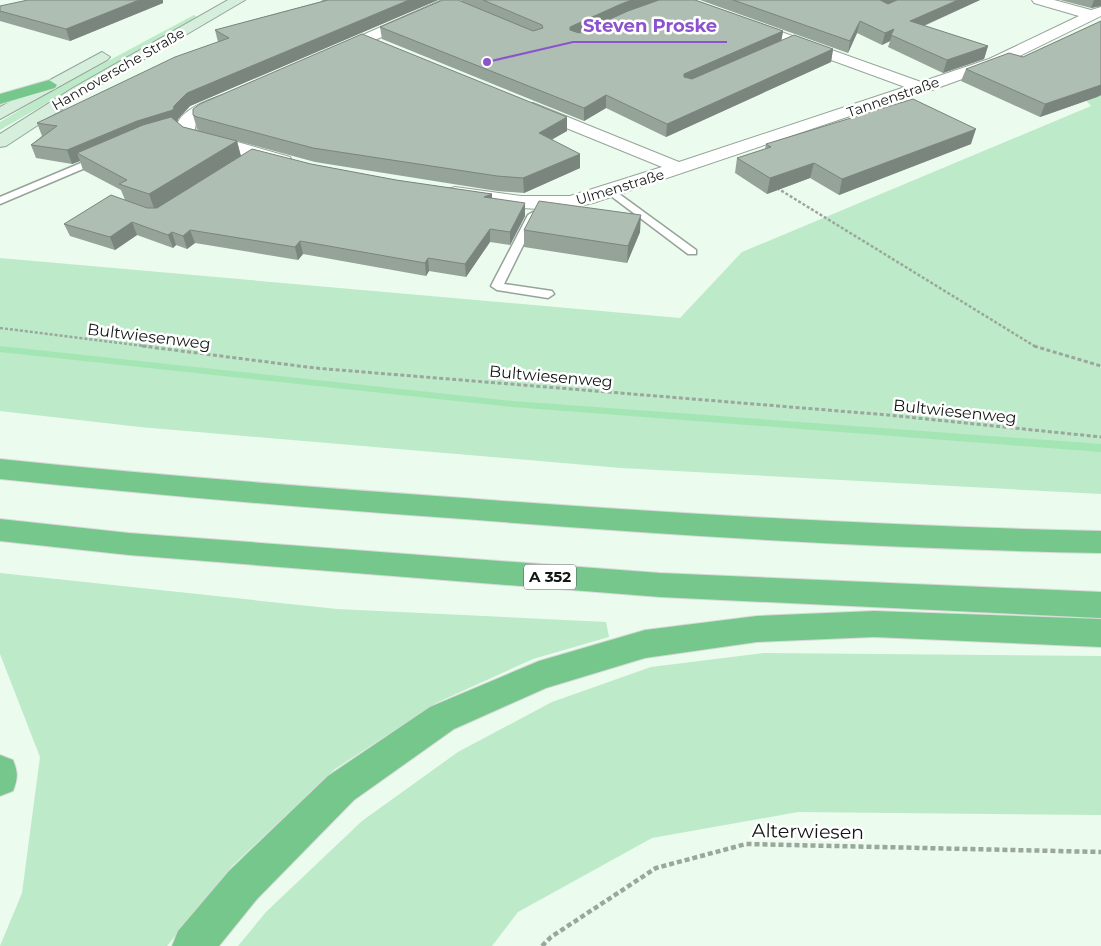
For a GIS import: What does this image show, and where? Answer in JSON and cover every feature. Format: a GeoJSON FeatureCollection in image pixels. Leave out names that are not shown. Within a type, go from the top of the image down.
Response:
{"type":"FeatureCollection","features":[{"type":"Feature","properties":{"kind":"highway"},"geometry":{"type":"LineString","coordinates":[[0,99],[49,85]]}},
{"type":"Feature","properties":{"kind":"highway"},"geometry":{"type":"LineString","coordinates":[[0,469],[168,487],[662,524],[1020,541],[1101,542]]}},
{"type":"Feature","properties":{"kind":"highway","name":"A 352"},"geometry":{"type":"LineString","coordinates":[[0,530],[129,544],[660,585],[1101,605]]}},
{"type":"Feature","properties":{"kind":"highway"},"geometry":{"type":"LineString","coordinates":[[193,946],[243,885],[341,788],[442,718],[539,676],[645,644],[757,629],[874,624],[1101,633]]}},
{"type":"Feature","properties":{"kind":"highway"},"geometry":{"type":"LineString","coordinates":[[0,772],[0,779]]}},
{"type":"Feature","properties":{"kind":"main road","name":"Hannoversche Straße"},"geometry":{"type":"LineString","coordinates":[[181,16],[213,0]]}},
{"type":"Feature","properties":{"kind":"main road","name":"Hannoversche Straße"},"geometry":{"type":"LineString","coordinates":[[0,142],[79,91],[238,0]]}},
{"type":"Feature","properties":{"kind":"main road","name":"Hannoversche Straße"},"geometry":{"type":"LineString","coordinates":[[0,114],[49,85],[119,48]]}},
{"type":"Feature","properties":{"kind":"street"},"geometry":{"type":"LineString","coordinates":[[1039,0],[1096,13]]}},
{"type":"Feature","properties":{"kind":"street"},"geometry":{"type":"LineString","coordinates":[[322,58],[453,3]]}},
{"type":"Feature","properties":{"kind":"street","name":"Tannenstraße"},"geometry":{"type":"LineString","coordinates":[[679,168],[923,88],[995,62],[1096,13]]}},
{"type":"Feature","properties":{"kind":"street"},"geometry":{"type":"LineString","coordinates":[[734,20],[792,44],[923,88]]}},
{"type":"Feature","properties":{"kind":"street"},"geometry":{"type":"LineString","coordinates":[[366,40],[384,47]]}},
{"type":"Feature","properties":{"kind":"street"},"geometry":{"type":"LineString","coordinates":[[242,93],[197,112],[181,126],[194,137],[305,166]]}},
{"type":"Feature","properties":{"kind":"street"},"geometry":{"type":"LineString","coordinates":[[514,100],[679,168]]}},
{"type":"Feature","properties":{"kind":"street","name":"Ulmenstraße"},"geometry":{"type":"LineString","coordinates":[[438,191],[539,203],[567,203],[611,191],[679,168]]}},
{"type":"Feature","properties":{"kind":"lane"},"geometry":{"type":"LineString","coordinates":[[0,201],[108,154]]}},
{"type":"Feature","properties":{"kind":"lane"},"geometry":{"type":"LineString","coordinates":[[240,165],[257,154]]}},
{"type":"Feature","properties":{"kind":"lane"},"geometry":{"type":"LineString","coordinates":[[611,191],[692,252]]}},
{"type":"Feature","properties":{"kind":"lane"},"geometry":{"type":"LineString","coordinates":[[539,203],[497,286],[548,294]]}},
{"type":"Feature","properties":{"kind":"path"},"geometry":{"type":"LineString","coordinates":[[773,186],[1037,348],[1101,366]]}},
{"type":"Feature","properties":{"kind":"path","name":"Bultwiesenweg"},"geometry":{"type":"LineString","coordinates":[[0,328],[315,368],[878,414],[1101,437]]}},
{"type":"Feature","properties":{"kind":"path","name":"Alterwiesen"},"geometry":{"type":"LineString","coordinates":[[542,946],[551,937],[656,868],[746,844],[1101,852]]}},
{"type":"Feature","properties":{"kind":"green space"},"geometry":{"type":"Polygon","coordinates":[[[194,15],[197,17],[0,130],[0,122],[50,92],[194,15]]]}},
{"type":"Feature","properties":{"kind":"green space"},"geometry":{"type":"Polygon","coordinates":[[[1101,84],[1101,494],[621,468],[140,427],[0,411],[0,258],[680,318],[742,252],[1091,106],[1075,87],[1101,84]]]}},
{"type":"Feature","properties":{"kind":"green space"},"geometry":{"type":"Polygon","coordinates":[[[0,573],[337,609],[606,622],[609,637],[533,659],[436,703],[335,769],[232,866],[167,946],[0,946],[22,893],[40,757],[0,654],[0,573]]]}},
{"type":"Feature","properties":{"kind":"green space"},"geometry":{"type":"Polygon","coordinates":[[[764,653],[1101,656],[1101,815],[798,812],[652,838],[518,912],[492,946],[238,946],[266,912],[362,821],[458,752],[552,702],[651,667],[764,653]]]}},
{"type":"Feature","properties":{"kind":"building"},"geometry":{"type":"Polygon","coordinates":[[[28,0],[139,0],[66,29],[0,11],[0,6],[28,0]]]}},
{"type":"Feature","properties":{"kind":"building"},"geometry":{"type":"Polygon","coordinates":[[[328,0],[409,0],[187,93],[174,106],[173,110],[137,121],[67,150],[31,145],[57,126],[37,123],[175,57],[229,38],[215,30],[328,0]]]}},
{"type":"Feature","properties":{"kind":"building"},"geometry":{"type":"Polygon","coordinates":[[[443,0],[458,0],[533,31],[543,28],[542,25],[483,0],[632,0],[570,27],[570,30],[579,33],[628,11],[659,0],[695,0],[783,31],[684,74],[684,77],[692,79],[794,35],[833,49],[667,124],[606,95],[584,108],[380,27],[443,0]]]}},
{"type":"Feature","properties":{"kind":"building"},"geometry":{"type":"Polygon","coordinates":[[[733,0],[880,0],[888,4],[897,0],[958,0],[910,21],[988,46],[947,60],[891,35],[894,29],[885,33],[860,21],[850,41],[733,0]]]}},
{"type":"Feature","properties":{"kind":"building"},"geometry":{"type":"Polygon","coordinates":[[[1101,21],[1101,85],[1045,104],[966,69],[1009,53],[1023,57],[1101,21]]]}},
{"type":"Feature","properties":{"kind":"building"},"geometry":{"type":"Polygon","coordinates":[[[362,34],[567,117],[539,133],[580,154],[523,178],[497,176],[313,148],[193,115],[193,109],[200,104],[362,34]]]}},
{"type":"Feature","properties":{"kind":"building"},"geometry":{"type":"Polygon","coordinates":[[[913,99],[976,129],[842,179],[814,163],[770,178],[737,158],[771,147],[766,144],[913,99]]]}},
{"type":"Feature","properties":{"kind":"building"},"geometry":{"type":"Polygon","coordinates":[[[171,117],[183,127],[237,141],[149,194],[119,184],[127,180],[77,153],[143,125],[171,117]]]}},
{"type":"Feature","properties":{"kind":"building"},"geometry":{"type":"Polygon","coordinates":[[[252,149],[311,164],[396,180],[492,194],[484,197],[525,203],[510,232],[490,229],[465,264],[428,258],[425,263],[300,241],[295,247],[190,230],[183,236],[172,232],[168,235],[132,222],[110,237],[64,224],[111,195],[147,208],[157,208],[252,149]]]}},
{"type":"Feature","properties":{"kind":"building"},"geometry":{"type":"Polygon","coordinates":[[[539,201],[641,215],[628,246],[524,230],[539,201]]]}},
{"type":"Feature","properties":{"kind":"waterway"},"geometry":{"type":"LineString","coordinates":[[0,349],[513,404],[1101,448]]}},
{"type":"Feature","properties":{"kind":"place","name":"Steven Proske"},"geometry":{"type":"Point","coordinates":[487,62]}}]}
